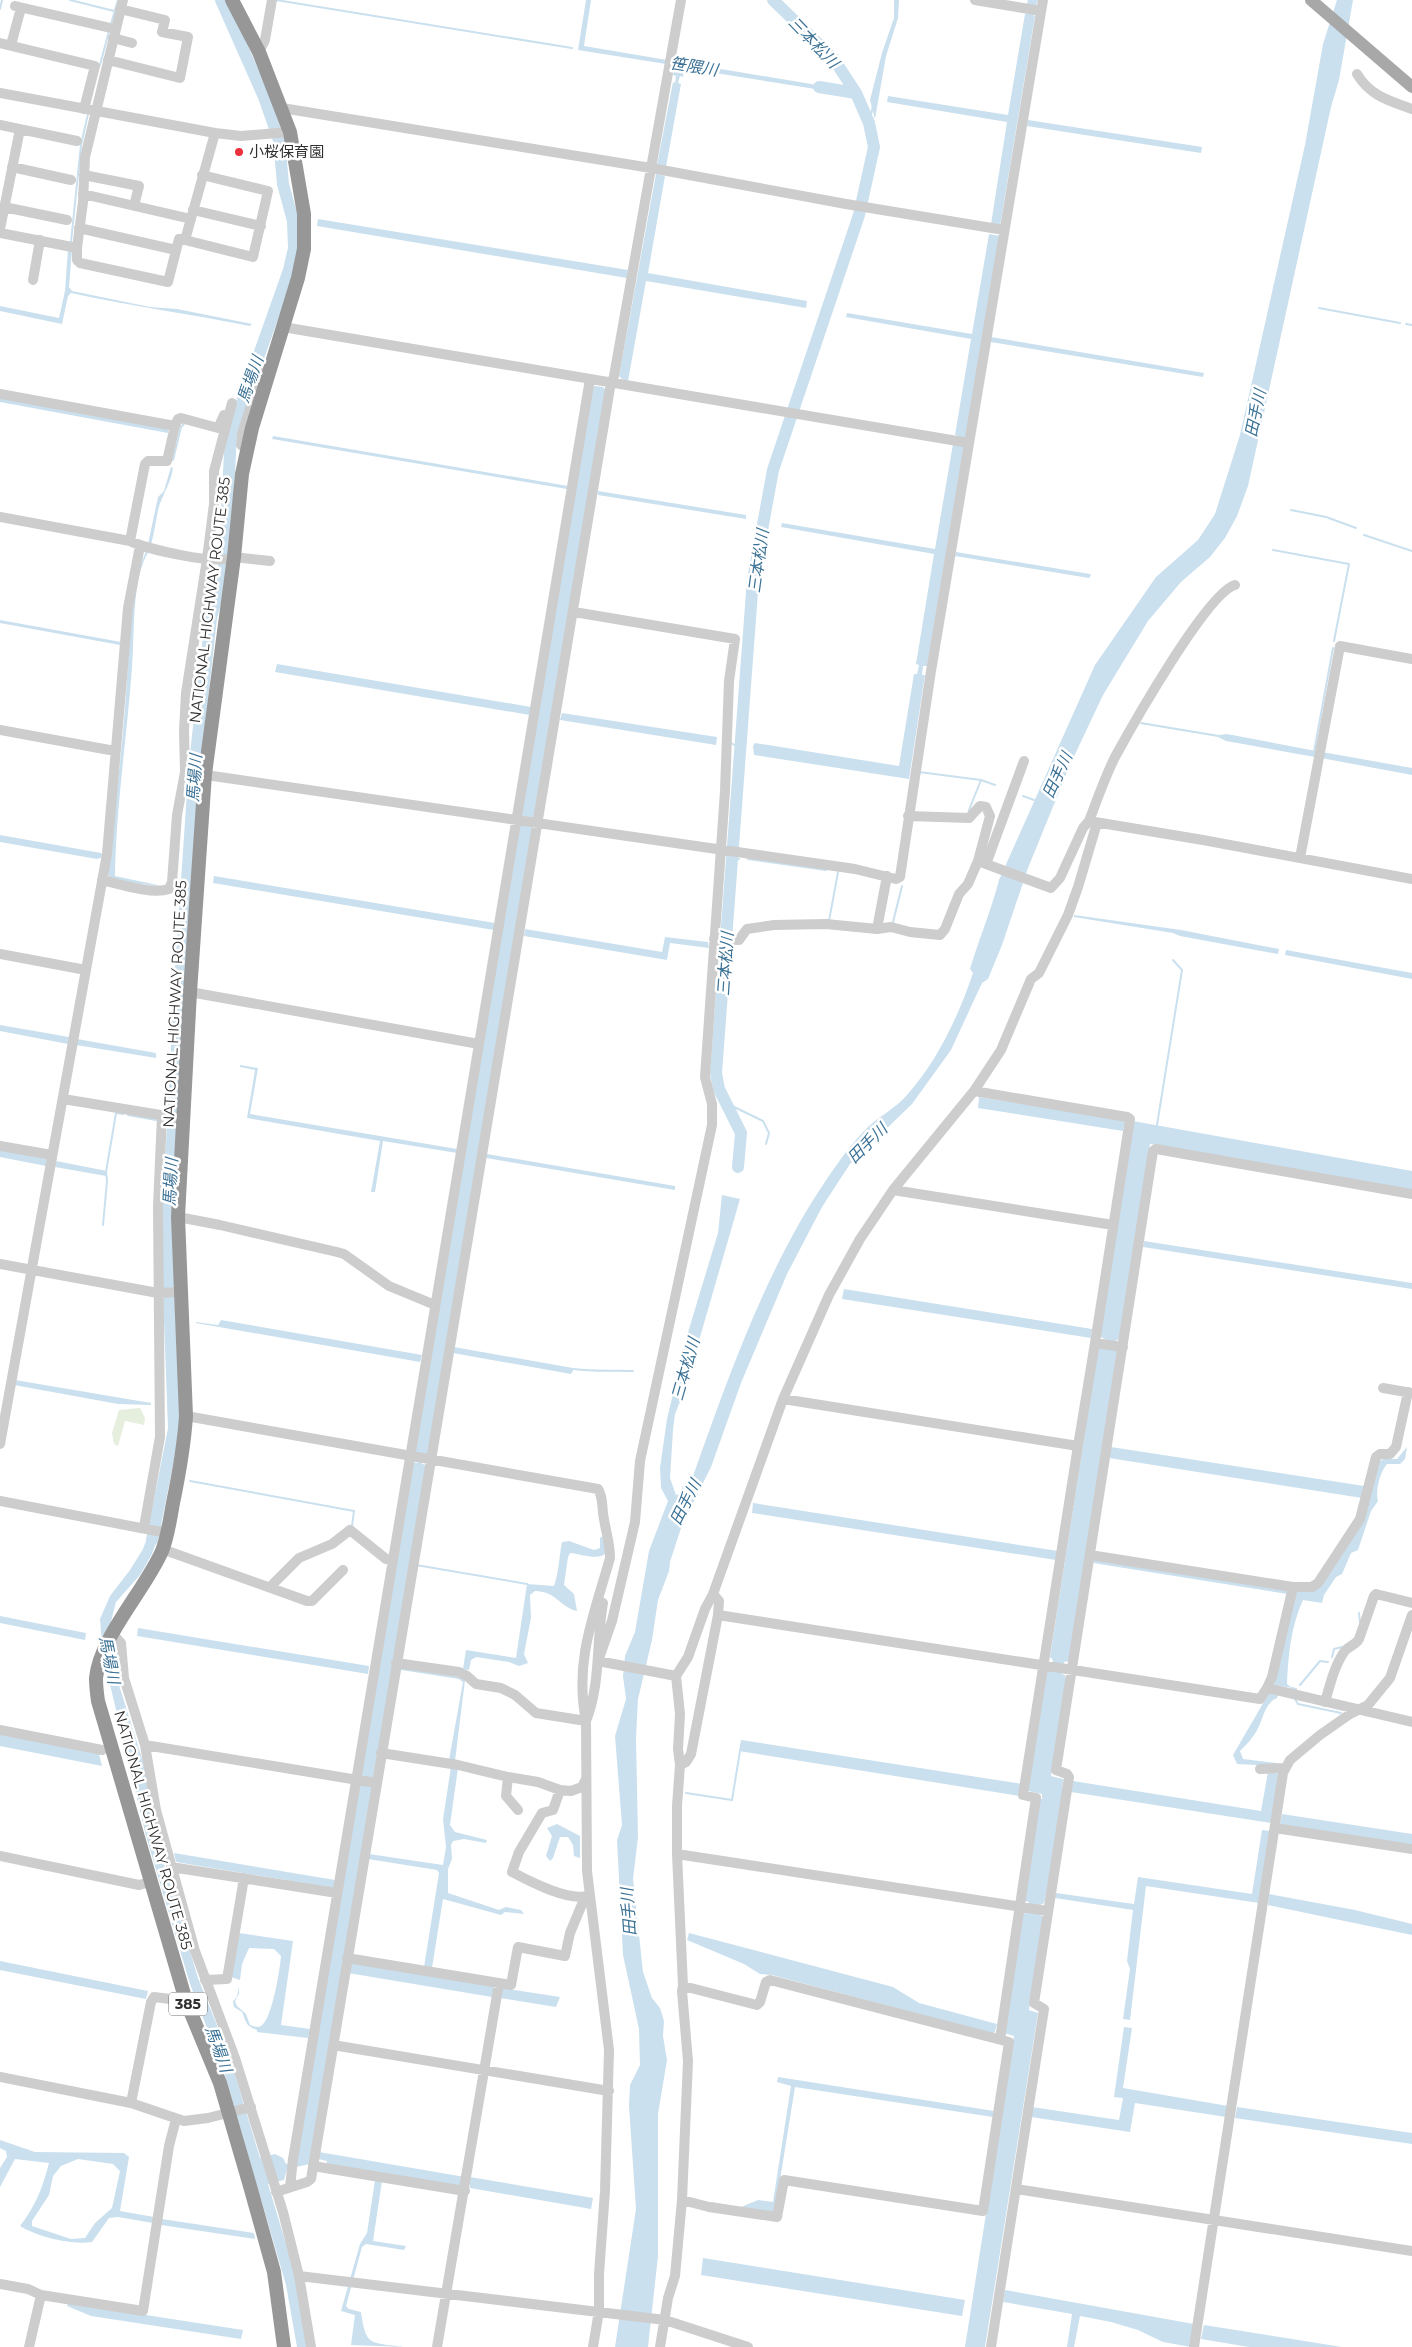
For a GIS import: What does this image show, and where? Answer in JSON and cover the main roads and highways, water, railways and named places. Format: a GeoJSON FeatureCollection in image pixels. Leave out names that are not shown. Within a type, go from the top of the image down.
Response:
{"type":"FeatureCollection","features":[{"type":"Feature","properties":{"kind":"highway","name":"NATIONAL HIGHWAY ROUTE 385"},"geometry":{"type":"LineString","coordinates":[[232,0],[259,52],[282,108],[304,214],[304,249],[298,278],[270,369],[242,474],[195,773],[190,992],[178,1217],[178,1292],[186,1416],[184,1448],[162,1550],[150,1575],[113,1634],[100,1660],[96,1679],[98,1701],[186,2001],[231,2112],[274,2272],[284,2347]]}},
{"type":"Feature","properties":{"kind":"main road"},"geometry":{"type":"LineString","coordinates":[[1311,0],[1412,87]]}},
{"type":"Feature","properties":{"kind":"water"},"geometry":{"type":"Polygon","coordinates":[[[586,0],[591,0],[584,46],[667,60],[666,64],[578,50],[586,0]]]}},
{"type":"Feature","properties":{"kind":"water"},"geometry":{"type":"Polygon","coordinates":[[[894,0],[899,0],[898,18],[886,56],[875,119],[870,100],[882,53],[894,18],[894,0]]]}},
{"type":"Feature","properties":{"kind":"water"},"geometry":{"type":"Polygon","coordinates":[[[1028,0],[1038,0],[1033,15],[1035,16],[1000,226],[991,224],[1007,122],[887,102],[888,96],[1008,115],[1025,14],[1029,14],[1030,5],[1027,4],[1028,0]]]}},
{"type":"Feature","properties":{"kind":"water","name":"田手川"},"geometry":{"type":"Polygon","coordinates":[[[1337,0],[1353,0],[1339,80],[1331,107],[1248,486],[1237,516],[1225,538],[1210,557],[1181,582],[1148,621],[1103,695],[1070,765],[1028,868],[1002,945],[988,979],[982,983],[951,1050],[912,1104],[850,1164],[822,1207],[787,1274],[741,1383],[711,1467],[682,1525],[669,1571],[658,1600],[652,1640],[638,1699],[636,1738],[638,1837],[633,1879],[643,1972],[652,1998],[660,2008],[664,2021],[663,2036],[667,2060],[658,2114],[658,2256],[648,2347],[615,2347],[636,2209],[629,2106],[630,2085],[640,2065],[639,2029],[623,1955],[617,1840],[622,1825],[615,1736],[626,1699],[623,1676],[625,1656],[635,1632],[649,1551],[668,1501],[661,1488],[660,1468],[667,1419],[686,1339],[718,1233],[722,1195],[740,1199],[685,1389],[675,1414],[670,1478],[676,1495],[679,1494],[684,1484],[692,1479],[730,1374],[759,1304],[810,1205],[856,1139],[869,1126],[897,1105],[918,1082],[938,1053],[954,1022],[973,973],[970,969],[999,880],[1095,665],[1156,577],[1198,540],[1215,514],[1240,435],[1305,145],[1323,44],[1337,0]]]}},
{"type":"Feature","properties":{"kind":"water"},"geometry":{"type":"Polygon","coordinates":[[[673,61],[835,88],[834,92],[684,68],[683,77],[680,76],[678,83],[681,84],[666,167],[657,165],[673,82],[675,83],[676,76],[673,75],[675,66],[672,65],[673,61]]]}},
{"type":"Feature","properties":{"kind":"water"},"geometry":{"type":"Polygon","coordinates":[[[1028,120],[1202,147],[1201,153],[1027,126],[1028,120]]]}},
{"type":"Feature","properties":{"kind":"water"},"geometry":{"type":"Polygon","coordinates":[[[656,174],[665,176],[648,273],[807,301],[806,308],[646,281],[628,381],[619,376],[656,174]]]}},
{"type":"Feature","properties":{"kind":"water"},"geometry":{"type":"Polygon","coordinates":[[[318,219],[628,270],[627,278],[317,226],[318,219]]]}},
{"type":"Feature","properties":{"kind":"water"},"geometry":{"type":"Polygon","coordinates":[[[989,234],[1000,236],[966,437],[962,437],[961,445],[964,446],[927,666],[923,666],[922,675],[925,675],[909,779],[754,755],[753,746],[755,743],[899,766],[914,674],[917,674],[919,665],[916,664],[934,554],[781,527],[782,523],[935,549],[953,444],[957,445],[958,436],[955,435],[971,339],[846,317],[847,313],[972,334],[989,234]]]}},
{"type":"Feature","properties":{"kind":"water"},"geometry":{"type":"Polygon","coordinates":[[[68,249],[72,250],[69,287],[72,291],[150,307],[177,309],[252,324],[250,326],[71,293],[68,296],[62,324],[0,311],[0,306],[59,318],[65,291],[68,249]]]}},
{"type":"Feature","properties":{"kind":"water"},"geometry":{"type":"Polygon","coordinates":[[[991,337],[1204,373],[1203,377],[991,342],[991,337]]]}},
{"type":"Feature","properties":{"kind":"water"},"geometry":{"type":"Polygon","coordinates":[[[595,386],[603,387],[606,391],[428,1454],[423,1454],[422,1464],[427,1465],[310,2164],[287,2169],[284,2180],[268,2184],[295,2274],[307,2347],[297,2347],[286,2285],[224,2072],[190,1984],[146,1836],[103,1655],[100,1619],[110,1596],[143,1549],[153,1522],[162,1525],[152,1554],[140,1575],[116,1602],[108,1633],[119,1685],[144,1765],[151,1809],[165,1868],[198,1978],[230,2058],[260,2158],[275,2154],[283,2158],[286,2164],[297,2161],[412,1462],[417,1463],[419,1454],[414,1452],[591,388],[595,386]]]}},
{"type":"Feature","properties":{"kind":"water"},"geometry":{"type":"Polygon","coordinates":[[[0,398],[169,429],[168,433],[0,402],[0,398]]]}},
{"type":"Feature","properties":{"kind":"water"},"geometry":{"type":"Polygon","coordinates":[[[273,436],[568,486],[567,489],[272,439],[273,436]]]}},
{"type":"Feature","properties":{"kind":"water"},"geometry":{"type":"Polygon","coordinates":[[[171,467],[173,468],[172,473],[158,510],[151,545],[148,544],[158,497],[164,491],[171,467]]]}},
{"type":"Feature","properties":{"kind":"water"},"geometry":{"type":"Polygon","coordinates":[[[598,491],[746,515],[746,519],[598,495],[598,491]]]}},
{"type":"Feature","properties":{"kind":"water"},"geometry":{"type":"Polygon","coordinates":[[[146,551],[149,551],[139,576],[135,607],[132,667],[117,824],[115,876],[162,886],[137,884],[109,877],[108,873],[122,739],[133,603],[140,568],[146,551]]]}},
{"type":"Feature","properties":{"kind":"water"},"geometry":{"type":"Polygon","coordinates":[[[956,552],[1091,575],[1089,578],[955,556],[956,552]]]}},
{"type":"Feature","properties":{"kind":"water"},"geometry":{"type":"Polygon","coordinates":[[[0,620],[121,642],[120,645],[0,623],[0,620]]]}},
{"type":"Feature","properties":{"kind":"water"},"geometry":{"type":"Polygon","coordinates":[[[277,664],[531,707],[530,715],[275,672],[277,664]]]}},
{"type":"Feature","properties":{"kind":"water"},"geometry":{"type":"Polygon","coordinates":[[[562,713],[717,737],[716,745],[560,720],[562,713]]]}},
{"type":"Feature","properties":{"kind":"water"},"geometry":{"type":"Polygon","coordinates":[[[1141,722],[1219,735],[1227,734],[1316,751],[1315,757],[1226,741],[1218,737],[1140,724],[1141,722]]]}},
{"type":"Feature","properties":{"kind":"water"},"geometry":{"type":"Polygon","coordinates":[[[1322,752],[1412,768],[1412,775],[1321,758],[1322,752]]]}},
{"type":"Feature","properties":{"kind":"water"},"geometry":{"type":"Polygon","coordinates":[[[0,835],[101,853],[103,857],[97,859],[0,842],[0,835]]]}},
{"type":"Feature","properties":{"kind":"water"},"geometry":{"type":"Polygon","coordinates":[[[214,876],[495,923],[494,930],[213,883],[214,876]]]}},
{"type":"Feature","properties":{"kind":"water"},"geometry":{"type":"Polygon","coordinates":[[[1074,915],[1181,930],[1279,949],[1278,954],[1180,936],[1173,933],[1074,917],[1074,915]]]}},
{"type":"Feature","properties":{"kind":"water"},"geometry":{"type":"Polygon","coordinates":[[[525,929],[662,952],[665,937],[708,942],[709,948],[670,943],[667,960],[524,936],[525,929]]]}},
{"type":"Feature","properties":{"kind":"water"},"geometry":{"type":"Polygon","coordinates":[[[1286,950],[1412,973],[1412,979],[1285,955],[1286,950]]]}},
{"type":"Feature","properties":{"kind":"water"},"geometry":{"type":"Polygon","coordinates":[[[0,1025],[69,1037],[68,1044],[0,1031],[0,1025]]]}},
{"type":"Feature","properties":{"kind":"water"},"geometry":{"type":"Polygon","coordinates":[[[77,1039],[156,1053],[156,1058],[76,1045],[77,1039]]]}},
{"type":"Feature","properties":{"kind":"water"},"geometry":{"type":"Polygon","coordinates":[[[240,1065],[258,1068],[250,1114],[457,1149],[457,1153],[383,1141],[375,1192],[371,1192],[380,1141],[247,1118],[255,1070],[240,1067],[240,1065]]]}},
{"type":"Feature","properties":{"kind":"water"},"geometry":{"type":"Polygon","coordinates":[[[979,1097],[1125,1120],[1123,1131],[978,1108],[979,1097]]]}},
{"type":"Feature","properties":{"kind":"water"},"geometry":{"type":"Polygon","coordinates":[[[1133,1121],[1412,1171],[1412,1190],[1150,1144],[1120,1339],[1115,1341],[1113,1349],[1117,1351],[1069,1661],[1064,1662],[1062,1674],[1065,1675],[1066,1683],[1051,1776],[1063,1779],[1062,1801],[1047,1890],[1044,1903],[1040,1905],[1039,1914],[1043,1917],[1029,2010],[1038,2013],[985,2347],[965,2347],[1014,2036],[1004,2033],[1023,1914],[1028,1912],[1029,1902],[1024,1901],[1040,1799],[1042,1799],[1042,1794],[1028,1791],[1047,1672],[1051,1672],[1053,1660],[1050,1657],[1098,1349],[1103,1348],[1105,1339],[1099,1336],[1133,1121]]]}},
{"type":"Feature","properties":{"kind":"water"},"geometry":{"type":"Polygon","coordinates":[[[0,1150],[47,1159],[46,1166],[0,1157],[0,1150]]]}},
{"type":"Feature","properties":{"kind":"water"},"geometry":{"type":"Polygon","coordinates":[[[487,1154],[675,1186],[675,1190],[486,1158],[487,1154]]]}},
{"type":"Feature","properties":{"kind":"water"},"geometry":{"type":"Polygon","coordinates":[[[56,1161],[107,1171],[106,1176],[55,1167],[56,1161]]]}},
{"type":"Feature","properties":{"kind":"water"},"geometry":{"type":"Polygon","coordinates":[[[1144,1241],[1412,1283],[1412,1289],[1143,1247],[1144,1241]]]}},
{"type":"Feature","properties":{"kind":"water"},"geometry":{"type":"Polygon","coordinates":[[[844,1289],[1092,1329],[1091,1338],[842,1299],[844,1289]]]}},
{"type":"Feature","properties":{"kind":"water"},"geometry":{"type":"Polygon","coordinates":[[[221,1320],[422,1355],[420,1362],[196,1323],[218,1325],[221,1320]]]}},
{"type":"Feature","properties":{"kind":"water"},"geometry":{"type":"Polygon","coordinates":[[[454,1347],[574,1369],[571,1374],[453,1353],[454,1347]]]}},
{"type":"Feature","properties":{"kind":"water"},"geometry":{"type":"Polygon","coordinates":[[[15,1380],[151,1403],[151,1405],[118,1404],[14,1385],[15,1380]]]}},
{"type":"Feature","properties":{"kind":"water"},"geometry":{"type":"Polygon","coordinates":[[[1111,1447],[1364,1486],[1362,1498],[1109,1458],[1111,1447]]]}},
{"type":"Feature","properties":{"kind":"water"},"geometry":{"type":"Polygon","coordinates":[[[1407,1447],[1405,1459],[1400,1464],[1387,1464],[1382,1472],[1378,1487],[1378,1501],[1371,1511],[1358,1550],[1351,1553],[1342,1574],[1336,1577],[1324,1595],[1322,1603],[1303,1600],[1293,1631],[1289,1652],[1287,1684],[1292,1688],[1274,1685],[1296,1590],[1318,1589],[1363,1522],[1379,1462],[1383,1459],[1397,1459],[1407,1447]]]}},
{"type":"Feature","properties":{"kind":"water"},"geometry":{"type":"Polygon","coordinates":[[[753,1503],[1058,1551],[1056,1560],[752,1513],[753,1503]]]}},
{"type":"Feature","properties":{"kind":"water"},"geometry":{"type":"Polygon","coordinates":[[[604,1535],[606,1553],[603,1555],[594,1557],[570,1553],[568,1557],[564,1585],[574,1594],[577,1611],[549,1594],[535,1591],[530,1595],[531,1618],[524,1654],[528,1663],[519,1666],[509,1662],[476,1657],[471,1660],[469,1670],[463,1669],[466,1650],[516,1658],[527,1584],[554,1586],[562,1542],[569,1541],[594,1550],[600,1548],[600,1538],[604,1535]]]}},
{"type":"Feature","properties":{"kind":"water"},"geometry":{"type":"Polygon","coordinates":[[[1094,1559],[1288,1589],[1287,1594],[1093,1563],[1094,1559]]]}},
{"type":"Feature","properties":{"kind":"water"},"geometry":{"type":"Polygon","coordinates":[[[0,1616],[86,1633],[85,1640],[0,1623],[0,1616]]]}},
{"type":"Feature","properties":{"kind":"water"},"geometry":{"type":"Polygon","coordinates":[[[138,1628],[369,1666],[368,1674],[137,1636],[138,1628]]]}},
{"type":"Feature","properties":{"kind":"water"},"geometry":{"type":"Polygon","coordinates":[[[401,1667],[460,1677],[465,1680],[455,1761],[449,1760],[463,1682],[459,1679],[401,1670],[401,1667]]]}},
{"type":"Feature","properties":{"kind":"water"},"geometry":{"type":"Polygon","coordinates":[[[1269,1693],[1278,1695],[1277,1698],[1266,1708],[1254,1735],[1240,1751],[1243,1759],[1277,1763],[1276,1766],[1237,1764],[1233,1755],[1269,1693]]]}},
{"type":"Feature","properties":{"kind":"water"},"geometry":{"type":"Polygon","coordinates":[[[0,1734],[99,1754],[102,1766],[0,1746],[0,1734]]]}},
{"type":"Feature","properties":{"kind":"water"},"geometry":{"type":"Polygon","coordinates":[[[741,1740],[1022,1784],[1020,1796],[739,1751],[741,1740]]]}},
{"type":"Feature","properties":{"kind":"water"},"geometry":{"type":"Polygon","coordinates":[[[451,1767],[458,1768],[450,1825],[455,1832],[487,1840],[486,1843],[464,1839],[453,1841],[451,1845],[452,1859],[448,1869],[448,1893],[499,1910],[506,1907],[521,1910],[524,1914],[505,1912],[501,1915],[443,1899],[432,1968],[424,1967],[439,1873],[437,1870],[368,1859],[369,1854],[443,1865],[446,1847],[443,1819],[451,1767]]]}},
{"type":"Feature","properties":{"kind":"water"},"geometry":{"type":"Polygon","coordinates":[[[1268,1772],[1279,1774],[1271,1823],[1071,1792],[1073,1781],[1261,1811],[1268,1772]]]}},
{"type":"Feature","properties":{"kind":"water"},"geometry":{"type":"Polygon","coordinates":[[[1282,1814],[1412,1834],[1412,1846],[1280,1825],[1282,1814]]]}},
{"type":"Feature","properties":{"kind":"water"},"geometry":{"type":"Polygon","coordinates":[[[557,1824],[580,1836],[580,1858],[574,1856],[573,1845],[568,1837],[560,1837],[553,1858],[550,1861],[546,1856],[552,1836],[547,1828],[557,1824]]]}},
{"type":"Feature","properties":{"kind":"water"},"geometry":{"type":"Polygon","coordinates":[[[1262,1830],[1270,1831],[1259,1903],[1146,1886],[1130,2020],[1123,2019],[1130,1969],[1127,1961],[1133,1910],[1055,1898],[1056,1893],[1134,1904],[1138,1877],[1252,1894],[1262,1830]]]}},
{"type":"Feature","properties":{"kind":"water"},"geometry":{"type":"Polygon","coordinates":[[[174,1853],[335,1880],[334,1888],[176,1862],[174,1853]]]}},
{"type":"Feature","properties":{"kind":"water"},"geometry":{"type":"Polygon","coordinates":[[[1269,1894],[1355,1910],[1412,1924],[1412,1935],[1268,1905],[1269,1894]]]}},
{"type":"Feature","properties":{"kind":"water"},"geometry":{"type":"Polygon","coordinates":[[[239,1933],[293,1941],[281,2025],[310,2029],[308,2038],[257,2032],[257,2030],[246,2023],[242,2012],[234,2007],[233,2001],[237,1997],[239,1986],[239,1994],[235,2001],[237,2006],[246,2014],[250,2025],[260,2027],[265,2022],[275,1994],[281,1956],[274,1949],[249,1948],[242,1964],[240,1980],[231,1977],[239,1933]]]}},
{"type":"Feature","properties":{"kind":"water"},"geometry":{"type":"Polygon","coordinates":[[[689,1933],[893,1987],[919,2003],[997,2024],[994,2034],[772,1975],[760,1974],[744,1964],[687,1940],[689,1933]]]}},
{"type":"Feature","properties":{"kind":"water"},"geometry":{"type":"Polygon","coordinates":[[[0,1961],[148,1991],[146,1999],[0,1970],[0,1961]]]}},
{"type":"Feature","properties":{"kind":"water"},"geometry":{"type":"Polygon","coordinates":[[[350,1962],[494,1986],[492,1997],[348,1973],[350,1962]]]}},
{"type":"Feature","properties":{"kind":"water"},"geometry":{"type":"Polygon","coordinates":[[[502,1988],[560,1997],[556,2007],[500,1998],[502,1988]]]}},
{"type":"Feature","properties":{"kind":"water"},"geometry":{"type":"Polygon","coordinates":[[[1124,2027],[1132,2028],[1123,2088],[1228,2106],[1226,2117],[1135,2103],[1130,2132],[1031,2117],[1032,2107],[1119,2120],[1123,2098],[1114,2097],[1124,2027]]]}},
{"type":"Feature","properties":{"kind":"water"},"geometry":{"type":"Polygon","coordinates":[[[778,2077],[994,2111],[993,2117],[795,2087],[775,2211],[772,2214],[711,2204],[711,2202],[741,2207],[758,2200],[773,2202],[791,2086],[777,2082],[778,2077]]]}},
{"type":"Feature","properties":{"kind":"water"},"geometry":{"type":"Polygon","coordinates":[[[1237,2107],[1412,2133],[1412,2144],[1235,2118],[1237,2107]]]}},
{"type":"Feature","properties":{"kind":"water"},"geometry":{"type":"Polygon","coordinates":[[[0,2140],[35,2152],[124,2153],[129,2157],[120,2211],[154,2217],[153,2223],[118,2217],[109,2218],[92,2242],[84,2243],[55,2239],[27,2230],[20,2226],[38,2196],[49,2163],[15,2159],[0,2187],[0,2168],[7,2157],[6,2151],[0,2148],[0,2140]],[[78,2159],[61,2166],[53,2176],[49,2195],[32,2221],[32,2226],[71,2239],[85,2238],[95,2223],[112,2208],[120,2171],[113,2164],[78,2159]]]}},
{"type":"Feature","properties":{"kind":"water"},"geometry":{"type":"Polygon","coordinates":[[[319,2152],[465,2177],[462,2187],[326,2164],[327,2161],[318,2159],[319,2152]]]}},
{"type":"Feature","properties":{"kind":"water"},"geometry":{"type":"Polygon","coordinates":[[[470,2177],[593,2198],[591,2209],[470,2188],[470,2177]]]}},
{"type":"Feature","properties":{"kind":"water"},"geometry":{"type":"Polygon","coordinates":[[[375,2180],[382,2181],[373,2241],[406,2246],[404,2250],[366,2244],[362,2247],[346,2306],[349,2309],[361,2312],[365,2332],[372,2341],[404,2347],[351,2345],[355,2315],[341,2311],[360,2244],[367,2233],[375,2180]]]}},
{"type":"Feature","properties":{"kind":"water"},"geometry":{"type":"Polygon","coordinates":[[[162,2219],[254,2233],[255,2239],[161,2225],[162,2219]]]}},
{"type":"Feature","properties":{"kind":"water"},"geometry":{"type":"Polygon","coordinates":[[[703,2258],[965,2300],[962,2316],[701,2275],[703,2258]]]}},
{"type":"Feature","properties":{"kind":"water"},"geometry":{"type":"Polygon","coordinates":[[[1005,2290],[1194,2324],[1191,2347],[1163,2342],[1138,2330],[1080,2316],[1074,2347],[1067,2347],[1072,2314],[1003,2302],[1005,2290]]]}},
{"type":"Feature","properties":{"kind":"water"},"geometry":{"type":"Polygon","coordinates":[[[68,2303],[243,2330],[241,2339],[91,2316],[67,2306],[68,2303]]]}},
{"type":"Feature","properties":{"kind":"water"},"geometry":{"type":"Polygon","coordinates":[[[1204,2325],[1342,2347],[1249,2347],[1201,2339],[1204,2325]]]}},
{"type":"Feature","properties":{"kind":"waterway"},"geometry":{"type":"LineString","coordinates":[[0,9],[2,0]]}},
{"type":"Feature","properties":{"kind":"waterway"},"geometry":{"type":"LineString","coordinates":[[70,0],[114,11]]}},
{"type":"Feature","properties":{"kind":"waterway"},"geometry":{"type":"LineString","coordinates":[[111,24],[118,0]]}},
{"type":"Feature","properties":{"kind":"waterway","name":"馬場川"},"geometry":{"type":"LineString","coordinates":[[152,1540],[174,1429],[167,1239],[181,969],[195,763],[211,618],[224,569],[231,434],[289,270],[294,248],[293,221],[283,184],[279,140],[264,97],[221,0]]}},
{"type":"Feature","properties":{"kind":"waterway"},"geometry":{"type":"LineString","coordinates":[[276,0],[572,48]]}},
{"type":"Feature","properties":{"kind":"waterway","name":"三本松川"},"geometry":{"type":"LineString","coordinates":[[738,1167],[741,1133],[719,1089],[716,1073],[753,579],[773,470],[859,215],[874,147],[869,123],[856,93],[833,58],[773,0]]}},
{"type":"Feature","properties":{"kind":"waterway"},"geometry":{"type":"LineString","coordinates":[[100,65],[109,31]]}},
{"type":"Feature","properties":{"kind":"waterway","name":"笹隈川"},"geometry":{"type":"LineString","coordinates":[[819,87],[856,93]]}},
{"type":"Feature","properties":{"kind":"waterway"},"geometry":{"type":"LineString","coordinates":[[869,123],[873,106]]}},
{"type":"Feature","properties":{"kind":"waterway"},"geometry":{"type":"LineString","coordinates":[[71,242],[81,145],[88,114]]}},
{"type":"Feature","properties":{"kind":"waterway"},"geometry":{"type":"LineString","coordinates":[[1319,308],[1400,323]]}},
{"type":"Feature","properties":{"kind":"waterway"},"geometry":{"type":"LineString","coordinates":[[1406,324],[1412,325]]}},
{"type":"Feature","properties":{"kind":"waterway"},"geometry":{"type":"LineString","coordinates":[[173,460],[181,427],[184,424]]}},
{"type":"Feature","properties":{"kind":"waterway"},"geometry":{"type":"LineString","coordinates":[[1291,510],[1326,517],[1356,528]]}},
{"type":"Feature","properties":{"kind":"waterway"},"geometry":{"type":"LineString","coordinates":[[1364,535],[1412,551]]}},
{"type":"Feature","properties":{"kind":"waterway"},"geometry":{"type":"LineString","coordinates":[[1273,550],[1349,564],[1334,641]]}},
{"type":"Feature","properties":{"kind":"waterway"},"geometry":{"type":"LineString","coordinates":[[1314,752],[1333,648]]}},
{"type":"Feature","properties":{"kind":"waterway"},"geometry":{"type":"LineString","coordinates":[[731,743],[740,748]]}},
{"type":"Feature","properties":{"kind":"waterway"},"geometry":{"type":"LineString","coordinates":[[919,772],[981,780],[995,785]]}},
{"type":"Feature","properties":{"kind":"waterway"},"geometry":{"type":"LineString","coordinates":[[969,810],[981,780]]}},
{"type":"Feature","properties":{"kind":"waterway"},"geometry":{"type":"LineString","coordinates":[[1023,796],[1034,800]]}},
{"type":"Feature","properties":{"kind":"waterway"},"geometry":{"type":"LineString","coordinates":[[734,859],[739,859]]}},
{"type":"Feature","properties":{"kind":"waterway"},"geometry":{"type":"LineString","coordinates":[[748,859],[826,870]]}},
{"type":"Feature","properties":{"kind":"waterway"},"geometry":{"type":"LineString","coordinates":[[829,921],[838,872]]}},
{"type":"Feature","properties":{"kind":"waterway"},"geometry":{"type":"LineString","coordinates":[[893,922],[902,886]]}},
{"type":"Feature","properties":{"kind":"waterway"},"geometry":{"type":"LineString","coordinates":[[728,934],[733,934]]}},
{"type":"Feature","properties":{"kind":"waterway","name":"三本松川"},"geometry":{"type":"LineString","coordinates":[[717,946],[727,947]]}},
{"type":"Feature","properties":{"kind":"waterway"},"geometry":{"type":"LineString","coordinates":[[1157,1125],[1182,970],[1173,960]]}},
{"type":"Feature","properties":{"kind":"waterway"},"geometry":{"type":"LineString","coordinates":[[726,1103],[763,1121],[769,1133],[766,1144]]}},
{"type":"Feature","properties":{"kind":"waterway"},"geometry":{"type":"LineString","coordinates":[[103,1225],[107,1181],[106,1172],[116,1113],[123,1114]]}},
{"type":"Feature","properties":{"kind":"waterway"},"geometry":{"type":"LineString","coordinates":[[128,1115],[156,1120]]}},
{"type":"Feature","properties":{"kind":"waterway"},"geometry":{"type":"LineString","coordinates":[[574,1369],[633,1371]]}},
{"type":"Feature","properties":{"kind":"waterway"},"geometry":{"type":"LineString","coordinates":[[190,1481],[354,1511],[352,1526]]}},
{"type":"Feature","properties":{"kind":"waterway"},"geometry":{"type":"LineString","coordinates":[[416,1565],[527,1584]]}},
{"type":"Feature","properties":{"kind":"waterway"},"geometry":{"type":"LineString","coordinates":[[1359,1613],[1360,1623]]}},
{"type":"Feature","properties":{"kind":"waterway"},"geometry":{"type":"LineString","coordinates":[[1332,1657],[1334,1649],[1342,1647]]}},
{"type":"Feature","properties":{"kind":"waterway"},"geometry":{"type":"LineString","coordinates":[[1300,1685],[1320,1661],[1328,1662]]}},
{"type":"Feature","properties":{"kind":"waterway"},"geometry":{"type":"LineString","coordinates":[[1292,1688],[1296,1689],[1296,1692]]}},
{"type":"Feature","properties":{"kind":"waterway"},"geometry":{"type":"LineString","coordinates":[[1295,1699],[1298,1704],[1341,1713]]}},
{"type":"Feature","properties":{"kind":"waterway"},"geometry":{"type":"LineString","coordinates":[[686,1793],[732,1800],[740,1751]]}},
{"type":"Feature","properties":{"kind":"place","name":"小桜保育園"},"geometry":{"type":"Point","coordinates":[239,152]}}]}
